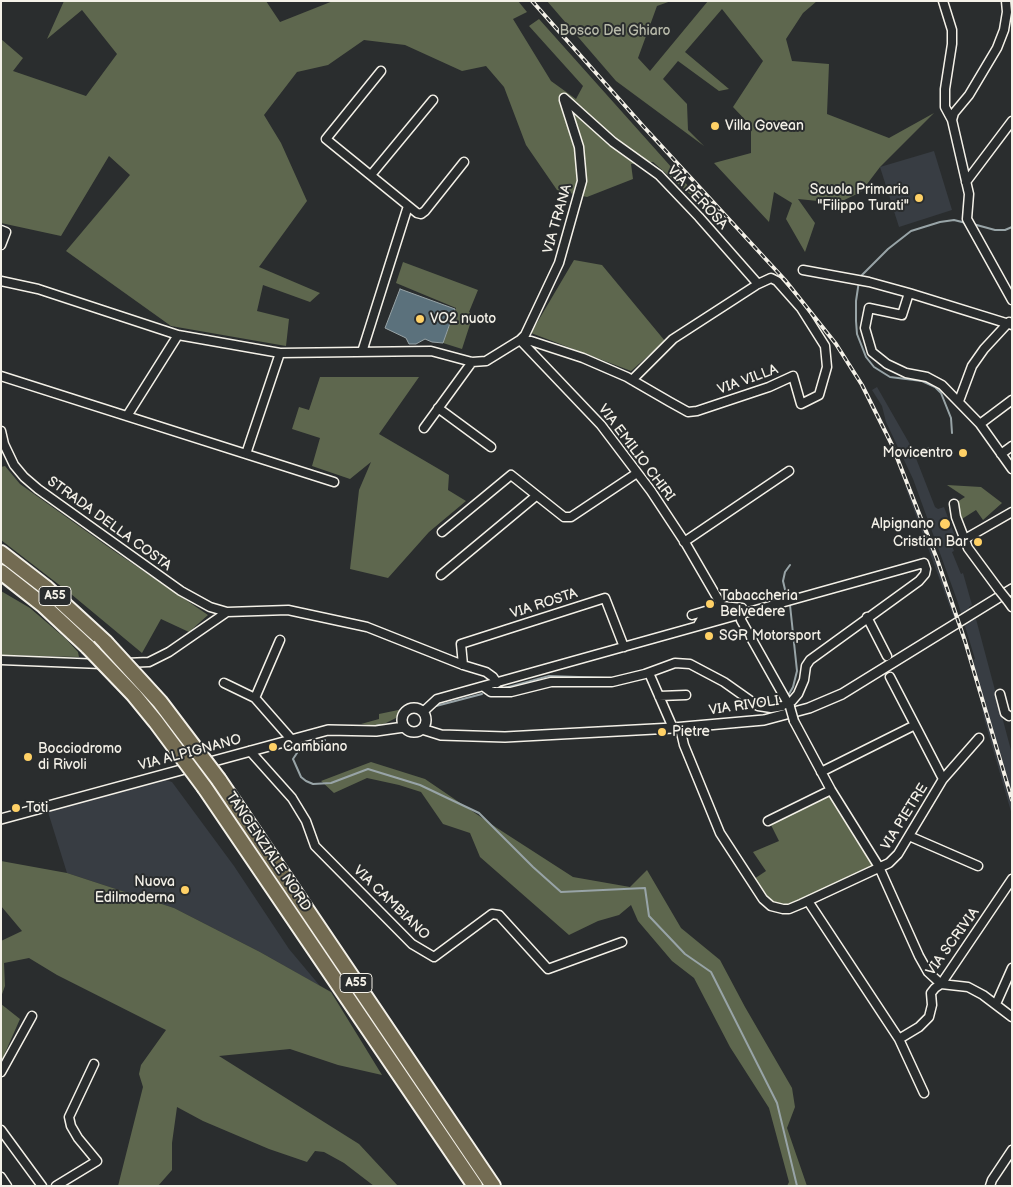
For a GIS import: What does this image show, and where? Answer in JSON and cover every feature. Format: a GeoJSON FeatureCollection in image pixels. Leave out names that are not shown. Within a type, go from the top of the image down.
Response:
{"type":"FeatureCollection","features":[{"type":"Feature","properties":{"kind":"highway","name":"TANGENZIALE NORD"},"geometry":{"type":"LineString","coordinates":[[1,553],[46,587],[106,643],[160,702],[219,780],[493,1186]]}},
{"type":"Feature","properties":{"kind":"highway","name":"TANGENZIALE NORD"},"geometry":{"type":"LineString","coordinates":[[1,572],[42,605],[88,647],[151,715],[205,788],[474,1186]]}},
{"type":"Feature","properties":{"kind":"street"},"geometry":{"type":"LineString","coordinates":[[943,1],[952,30],[945,107],[952,120],[969,194],[970,224],[1012,300]]}},
{"type":"Feature","properties":{"kind":"street"},"geometry":{"type":"LineString","coordinates":[[952,120],[954,113],[969,95],[997,48],[1004,30],[1007,12],[1006,1]]}},
{"type":"Feature","properties":{"kind":"street"},"geometry":{"type":"LineString","coordinates":[[381,70],[326,139],[408,206],[421,214],[464,162]]}},
{"type":"Feature","properties":{"kind":"street","name":"VIA PEROSA"},"geometry":{"type":"LineString","coordinates":[[564,98],[613,142],[659,175],[758,284]]}},
{"type":"Feature","properties":{"kind":"street","name":"VIA TRANA"},"geometry":{"type":"LineString","coordinates":[[520,340],[525,335],[558,262],[582,181],[579,147],[564,98]]}},
{"type":"Feature","properties":{"kind":"street"},"geometry":{"type":"LineString","coordinates":[[371,176],[433,100]]}},
{"type":"Feature","properties":{"kind":"street"},"geometry":{"type":"LineString","coordinates":[[966,182],[1012,121]]}},
{"type":"Feature","properties":{"kind":"street"},"geometry":{"type":"LineString","coordinates":[[362,352],[408,206]]}},
{"type":"Feature","properties":{"kind":"street"},"geometry":{"type":"LineString","coordinates":[[1,230],[6,232],[1,245]]}},
{"type":"Feature","properties":{"kind":"street"},"geometry":{"type":"LineString","coordinates":[[803,270],[859,280],[909,292],[1010,323],[984,348],[972,366],[959,401]]}},
{"type":"Feature","properties":{"kind":"street","name":"VIA VILLA"},"geometry":{"type":"LineString","coordinates":[[632,380],[688,412],[697,411],[760,390],[793,376],[801,404],[819,395],[827,367],[825,346],[801,308],[777,280],[771,278],[758,284]]}},
{"type":"Feature","properties":{"kind":"street"},"geometry":{"type":"LineString","coordinates":[[1,281],[38,289],[178,334],[280,352],[431,352],[472,362],[486,361],[520,340],[531,341],[583,358],[632,380],[673,338],[758,284]]}},
{"type":"Feature","properties":{"kind":"street"},"geometry":{"type":"LineString","coordinates":[[909,292],[902,314],[869,308],[864,328],[872,352],[887,364],[906,373],[927,377],[942,385],[980,424],[1012,469]]}},
{"type":"Feature","properties":{"kind":"street"},"geometry":{"type":"LineString","coordinates":[[127,416],[178,334]]}},
{"type":"Feature","properties":{"kind":"street","name":"VIA EMILIO CHIRI"},"geometry":{"type":"LineString","coordinates":[[520,340],[601,425],[637,473],[684,542],[722,606]]}},
{"type":"Feature","properties":{"kind":"street"},"geometry":{"type":"LineString","coordinates":[[246,454],[280,352]]}},
{"type":"Feature","properties":{"kind":"street"},"geometry":{"type":"LineString","coordinates":[[424,428],[472,362]]}},
{"type":"Feature","properties":{"kind":"street"},"geometry":{"type":"LineString","coordinates":[[1,376],[334,482]]}},
{"type":"Feature","properties":{"kind":"street"},"geometry":{"type":"LineString","coordinates":[[980,424],[1012,400]]}},
{"type":"Feature","properties":{"kind":"street"},"geometry":{"type":"LineString","coordinates":[[438,408],[491,447]]}},
{"type":"Feature","properties":{"kind":"street","name":"STRADA DELLA COSTA"},"geometry":{"type":"LineString","coordinates":[[1,431],[4,444],[14,464],[38,489],[181,590],[210,607],[227,612]]}},
{"type":"Feature","properties":{"kind":"street"},"geometry":{"type":"LineString","coordinates":[[1001,454],[1012,446]]}},
{"type":"Feature","properties":{"kind":"street"},"geometry":{"type":"LineString","coordinates":[[684,542],[789,471]]}},
{"type":"Feature","properties":{"kind":"street"},"geometry":{"type":"LineString","coordinates":[[442,532],[511,475],[564,517],[571,517],[637,473]]}},
{"type":"Feature","properties":{"kind":"street"},"geometry":{"type":"LineString","coordinates":[[441,574],[536,496]]}},
{"type":"Feature","properties":{"kind":"street"},"geometry":{"type":"LineString","coordinates":[[954,504],[956,517],[968,548],[1009,604]]}},
{"type":"Feature","properties":{"kind":"street"},"geometry":{"type":"LineString","coordinates":[[1000,519],[1012,507]]}},
{"type":"Feature","properties":{"kind":"street"},"geometry":{"type":"LineString","coordinates":[[965,539],[1012,512]]}},
{"type":"Feature","properties":{"kind":"street","name":"VIA RIVOLI"},"geometry":{"type":"LineString","coordinates":[[403,723],[405,711],[408,708],[416,707],[425,715],[436,699],[924,563],[925,574],[919,581],[867,617]]}},
{"type":"Feature","properties":{"kind":"street","name":"VIA RIVOLI"},"geometry":{"type":"LineString","coordinates":[[403,723],[415,732],[422,730],[435,735],[505,737],[677,728],[764,720],[809,708],[842,694],[876,675],[1012,589]]}},
{"type":"Feature","properties":{"kind":"street","name":"VIA ROSTA"},"geometry":{"type":"LineString","coordinates":[[463,665],[461,644],[605,598],[624,647]]}},
{"type":"Feature","properties":{"kind":"street"},"geometry":{"type":"LineString","coordinates":[[692,615],[722,606],[740,607],[742,610],[740,614],[741,620],[789,705],[794,721],[830,790],[879,867],[928,972],[941,984],[968,987],[983,995],[1012,1017]]}},
{"type":"Feature","properties":{"kind":"street","name":"VIA RIVOLI"},"geometry":{"type":"LineString","coordinates":[[697,626],[701,620],[721,611],[722,606]]}},
{"type":"Feature","properties":{"kind":"street"},"geometry":{"type":"LineString","coordinates":[[1,660],[102,664],[141,663],[157,660],[227,612],[288,610],[367,627],[463,665],[486,672],[497,683]]}},
{"type":"Feature","properties":{"kind":"street"},"geometry":{"type":"LineString","coordinates":[[484,687],[491,692],[512,692],[551,682],[612,682],[649,673],[675,664],[690,664],[724,682],[758,706],[777,707],[789,705],[795,698],[802,688],[806,666],[810,660],[867,617],[887,656]]}},
{"type":"Feature","properties":{"kind":"street"},"geometry":{"type":"LineString","coordinates":[[255,698],[280,640]]}},
{"type":"Feature","properties":{"kind":"street","name":"VIA PIETRE"},"geometry":{"type":"LineString","coordinates":[[649,673],[659,696],[677,728],[715,823],[763,899],[771,906],[783,909],[789,909],[808,901],[889,863],[898,854],[943,779],[979,738]]}},
{"type":"Feature","properties":{"kind":"street"},"geometry":{"type":"LineString","coordinates":[[890,677],[943,779]]}},
{"type":"Feature","properties":{"kind":"street"},"geometry":{"type":"LineString","coordinates":[[224,683],[255,698],[291,739]]}},
{"type":"Feature","properties":{"kind":"street"},"geometry":{"type":"LineString","coordinates":[[1000,694],[1005,713],[1009,715]]}},
{"type":"Feature","properties":{"kind":"street"},"geometry":{"type":"LineString","coordinates":[[659,696],[686,695]]}},
{"type":"Feature","properties":{"kind":"street"},"geometry":{"type":"LineString","coordinates":[[422,730],[425,726],[425,715]]}},
{"type":"Feature","properties":{"kind":"street"},"geometry":{"type":"LineString","coordinates":[[425,715],[434,728],[446,735]]}},
{"type":"Feature","properties":{"kind":"street","name":"VIA RIVOLI"},"geometry":{"type":"LineString","coordinates":[[328,730],[368,731],[384,729],[403,723]]}},
{"type":"Feature","properties":{"kind":"street"},"geometry":{"type":"LineString","coordinates":[[820,772],[915,725]]}},
{"type":"Feature","properties":{"kind":"street","name":"VIA ALPIGNANO"},"geometry":{"type":"LineString","coordinates":[[1,819],[328,730]]}},
{"type":"Feature","properties":{"kind":"street","name":"VIA CAMBIANO"},"geometry":{"type":"LineString","coordinates":[[250,751],[292,798],[306,821],[315,846],[412,944],[434,958],[492,914],[499,915],[548,969],[622,942]]}},
{"type":"Feature","properties":{"kind":"street"},"geometry":{"type":"LineString","coordinates":[[768,821],[830,790]]}},
{"type":"Feature","properties":{"kind":"street"},"geometry":{"type":"LineString","coordinates":[[909,836],[978,866]]}},
{"type":"Feature","properties":{"kind":"street","name":"VIA SCRIVIA"},"geometry":{"type":"LineString","coordinates":[[899,1039],[919,1027],[929,1017],[932,1006],[931,994],[941,984],[1012,879]]}},
{"type":"Feature","properties":{"kind":"street"},"geometry":{"type":"LineString","coordinates":[[808,901],[899,1039],[924,1093]]}},
{"type":"Feature","properties":{"kind":"street"},"geometry":{"type":"LineString","coordinates":[[996,1004],[1012,968]]}},
{"type":"Feature","properties":{"kind":"street"},"geometry":{"type":"LineString","coordinates":[[1,1072],[32,1016]]}},
{"type":"Feature","properties":{"kind":"street"},"geometry":{"type":"LineString","coordinates":[[56,1186],[97,1161],[78,1138],[71,1126],[70,1117],[94,1064]]}},
{"type":"Feature","properties":{"kind":"street"},"geometry":{"type":"LineString","coordinates":[[1,1130],[42,1186]]}},
{"type":"Feature","properties":{"kind":"street"},"geometry":{"type":"LineString","coordinates":[[990,1186],[992,1180],[1011,1155]]}},
{"type":"Feature","properties":{"kind":"street"},"geometry":{"type":"LineString","coordinates":[[1,1176],[7,1186]]}},
{"type":"Feature","properties":{"kind":"shaded area","name":"Scuola Primaria \"Filippo Turati\""},"geometry":{"type":"Polygon","coordinates":[[[934,151],[952,210],[899,227],[880,167],[934,151]]]}},
{"type":"Feature","properties":{"kind":"shaded area"},"geometry":{"type":"Polygon","coordinates":[[[877,387],[912,448],[935,507],[938,509],[944,507],[955,536],[949,538],[954,551],[952,552],[961,574],[963,573],[972,605],[969,607],[972,620],[976,619],[1012,754],[1012,815],[984,718],[973,660],[975,659],[957,600],[913,479],[886,422],[882,406],[872,390],[877,387]]]}},
{"type":"Feature","properties":{"kind":"shaded area"},"geometry":{"type":"Polygon","coordinates":[[[908,484],[956,618],[954,618],[905,486],[908,484]]]}},
{"type":"Feature","properties":{"kind":"shaded area","name":"Nuova Edilmoderna"},"geometry":{"type":"Polygon","coordinates":[[[166,780],[172,782],[234,866],[289,949],[320,986],[260,952],[174,908],[67,873],[48,812],[166,780]]]}},
{"type":"Feature","properties":{"kind":"green space"},"geometry":{"type":"Polygon","coordinates":[[[64,1],[266,1],[280,22],[333,1],[518,1],[527,12],[513,19],[551,81],[576,99],[583,86],[529,26],[539,19],[715,216],[653,162],[631,164],[633,179],[587,197],[557,190],[526,145],[504,87],[486,66],[462,71],[405,45],[364,40],[328,65],[297,72],[264,115],[281,143],[307,201],[259,267],[320,293],[310,302],[263,285],[257,311],[289,319],[286,346],[171,326],[66,251],[130,175],[109,156],[61,236],[1,223],[1,39],[23,58],[13,71],[86,96],[117,54],[82,10],[47,39],[64,1]]]}},
{"type":"Feature","properties":{"kind":"green space","name":"Bosco Del Ghiaro"},"geometry":{"type":"Polygon","coordinates":[[[547,1],[671,1],[657,6],[638,58],[650,71],[708,1],[817,1],[803,13],[786,39],[792,61],[829,64],[827,114],[889,138],[934,113],[880,167],[861,192],[838,203],[798,199],[815,223],[805,252],[786,219],[792,203],[774,192],[769,222],[714,163],[751,153],[751,126],[733,107],[763,61],[722,9],[685,52],[729,89],[719,91],[678,61],[663,79],[687,104],[688,130],[704,146],[616,81],[547,1]]]}},
{"type":"Feature","properties":{"kind":"green space"},"geometry":{"type":"Polygon","coordinates":[[[574,260],[602,265],[665,341],[631,371],[531,333],[574,260]]]}},
{"type":"Feature","properties":{"kind":"green space"},"geometry":{"type":"Polygon","coordinates":[[[403,262],[478,290],[469,312],[473,315],[462,349],[443,343],[456,308],[396,283],[403,262]]]}},
{"type":"Feature","properties":{"kind":"green space"},"geometry":{"type":"Polygon","coordinates":[[[320,377],[419,377],[379,434],[449,475],[448,490],[466,501],[429,532],[388,578],[350,569],[359,490],[371,462],[350,479],[312,466],[320,438],[292,429],[299,407],[309,410],[320,377]]]}},
{"type":"Feature","properties":{"kind":"green space"},"geometry":{"type":"Polygon","coordinates":[[[5,466],[20,484],[208,615],[189,632],[161,619],[142,653],[71,594],[1,540],[1,467],[5,466]]]}},
{"type":"Feature","properties":{"kind":"green space"},"geometry":{"type":"Polygon","coordinates":[[[947,485],[981,487],[1002,503],[983,520],[976,510],[962,519],[957,502],[965,497],[947,485]]]}},
{"type":"Feature","properties":{"kind":"green space"},"geometry":{"type":"Polygon","coordinates":[[[1,591],[30,608],[66,639],[78,652],[79,657],[1,655],[1,591]]]}},
{"type":"Feature","properties":{"kind":"green space"},"geometry":{"type":"Polygon","coordinates":[[[403,709],[398,717],[386,723],[376,726],[361,724],[379,719],[379,714],[403,709]]]}},
{"type":"Feature","properties":{"kind":"green space"},"geometry":{"type":"Polygon","coordinates":[[[371,762],[425,779],[573,877],[630,887],[647,870],[681,928],[720,960],[792,1088],[795,1107],[787,1128],[807,1186],[787,1186],[789,1182],[769,1108],[730,1047],[694,978],[672,961],[638,921],[631,905],[619,915],[598,921],[569,935],[480,857],[470,833],[443,824],[421,792],[367,778],[334,793],[321,781],[371,762]]]}},
{"type":"Feature","properties":{"kind":"green space"},"geometry":{"type":"Polygon","coordinates":[[[833,793],[879,867],[796,901],[787,904],[773,903],[766,897],[754,879],[766,871],[753,852],[779,841],[770,823],[833,793]]]}},
{"type":"Feature","properties":{"kind":"green space"},"geometry":{"type":"Polygon","coordinates":[[[1,861],[67,873],[174,908],[260,952],[331,992],[382,1075],[338,1065],[290,1049],[219,1056],[359,1144],[398,1186],[374,1186],[344,1163],[324,1152],[315,1151],[307,1162],[269,1149],[203,1121],[177,1107],[172,1143],[172,1170],[158,1186],[118,1186],[143,1087],[139,1074],[141,1065],[166,1030],[57,975],[29,958],[4,963],[5,986],[1,997],[1,941],[22,931],[1,906],[1,861]]]}},
{"type":"Feature","properties":{"kind":"green space"},"geometry":{"type":"Polygon","coordinates":[[[1,1004],[20,1019],[1,1062],[1,1004]]]}},
{"type":"Feature","properties":{"kind":"water","name":"VO2 nuoto"},"geometry":{"type":"Polygon","coordinates":[[[400,289],[455,309],[443,343],[425,339],[416,344],[409,344],[406,338],[385,328],[400,289]]]}},
{"type":"Feature","properties":{"kind":"waterway"},"geometry":{"type":"LineString","coordinates":[[860,277],[888,249],[911,231],[940,222],[954,220],[966,223]]}},
{"type":"Feature","properties":{"kind":"waterway"},"geometry":{"type":"LineString","coordinates":[[973,224],[995,230],[1005,230],[1012,227]]}},
{"type":"Feature","properties":{"kind":"waterway"},"geometry":{"type":"LineString","coordinates":[[859,281],[856,301],[857,334],[866,357],[874,367],[890,377],[922,381],[935,387],[941,393],[951,418],[952,433]]}},
{"type":"Feature","properties":{"kind":"waterway"},"geometry":{"type":"LineString","coordinates":[[923,452],[929,448]]}},
{"type":"Feature","properties":{"kind":"waterway"},"geometry":{"type":"LineString","coordinates":[[787,598],[783,581],[785,572],[790,565]]}},
{"type":"Feature","properties":{"kind":"waterway"},"geometry":{"type":"LineString","coordinates":[[789,694],[797,671],[790,605]]}},
{"type":"Feature","properties":{"kind":"waterway"},"geometry":{"type":"LineString","coordinates":[[505,688],[549,676],[608,678]]}},
{"type":"Feature","properties":{"kind":"waterway"},"geometry":{"type":"LineString","coordinates":[[436,706],[482,694]]}},
{"type":"Feature","properties":{"kind":"waterway"},"geometry":{"type":"LineString","coordinates":[[371,727],[380,725]]}},
{"type":"Feature","properties":{"kind":"waterway"},"geometry":{"type":"LineString","coordinates":[[304,748],[325,740]]}},
{"type":"Feature","properties":{"kind":"waterway"},"geometry":{"type":"LineString","coordinates":[[299,750],[293,759],[301,777],[313,784],[331,783],[368,769],[420,785],[479,813],[561,892],[645,888],[649,916],[685,954],[711,972],[777,1103],[797,1186]]}},
{"type":"Feature","properties":{"kind":"railway"},"geometry":{"type":"LineString","coordinates":[[532,1],[643,126],[785,280],[836,344],[862,385],[892,445],[937,559],[965,641],[1012,800]]}},
{"type":"Feature","properties":{"kind":"place","name":"Villa Govean"},"geometry":{"type":"Point","coordinates":[715,126]}},
{"type":"Feature","properties":{"kind":"place","name":"Scuola Primaria \"Filippo Turati\""},"geometry":{"type":"Point","coordinates":[919,198]}},
{"type":"Feature","properties":{"kind":"place","name":"VO2 nuoto"},"geometry":{"type":"Point","coordinates":[420,319]}},
{"type":"Feature","properties":{"kind":"place","name":"Movicentro"},"geometry":{"type":"Point","coordinates":[963,453]}},
{"type":"Feature","properties":{"kind":"place","name":"Alpignano"},"geometry":{"type":"Point","coordinates":[945,524]}},
{"type":"Feature","properties":{"kind":"place","name":"Cristian Bar"},"geometry":{"type":"Point","coordinates":[978,542]}},
{"type":"Feature","properties":{"kind":"place","name":"Tabaccheria Belvedere"},"geometry":{"type":"Point","coordinates":[710,604]}},
{"type":"Feature","properties":{"kind":"place","name":"SGR Motorsport"},"geometry":{"type":"Point","coordinates":[709,636]}},
{"type":"Feature","properties":{"kind":"place","name":"Pietre"},"geometry":{"type":"Point","coordinates":[662,732]}},
{"type":"Feature","properties":{"kind":"place","name":"Cambiano"},"geometry":{"type":"Point","coordinates":[273,747]}},
{"type":"Feature","properties":{"kind":"place","name":"Bocciodromo di Rivoli"},"geometry":{"type":"Point","coordinates":[28,757]}},
{"type":"Feature","properties":{"kind":"place","name":"Toti"},"geometry":{"type":"Point","coordinates":[16,808]}},
{"type":"Feature","properties":{"kind":"place","name":"Nuova Edilmoderna"},"geometry":{"type":"Point","coordinates":[185,890]}}]}
